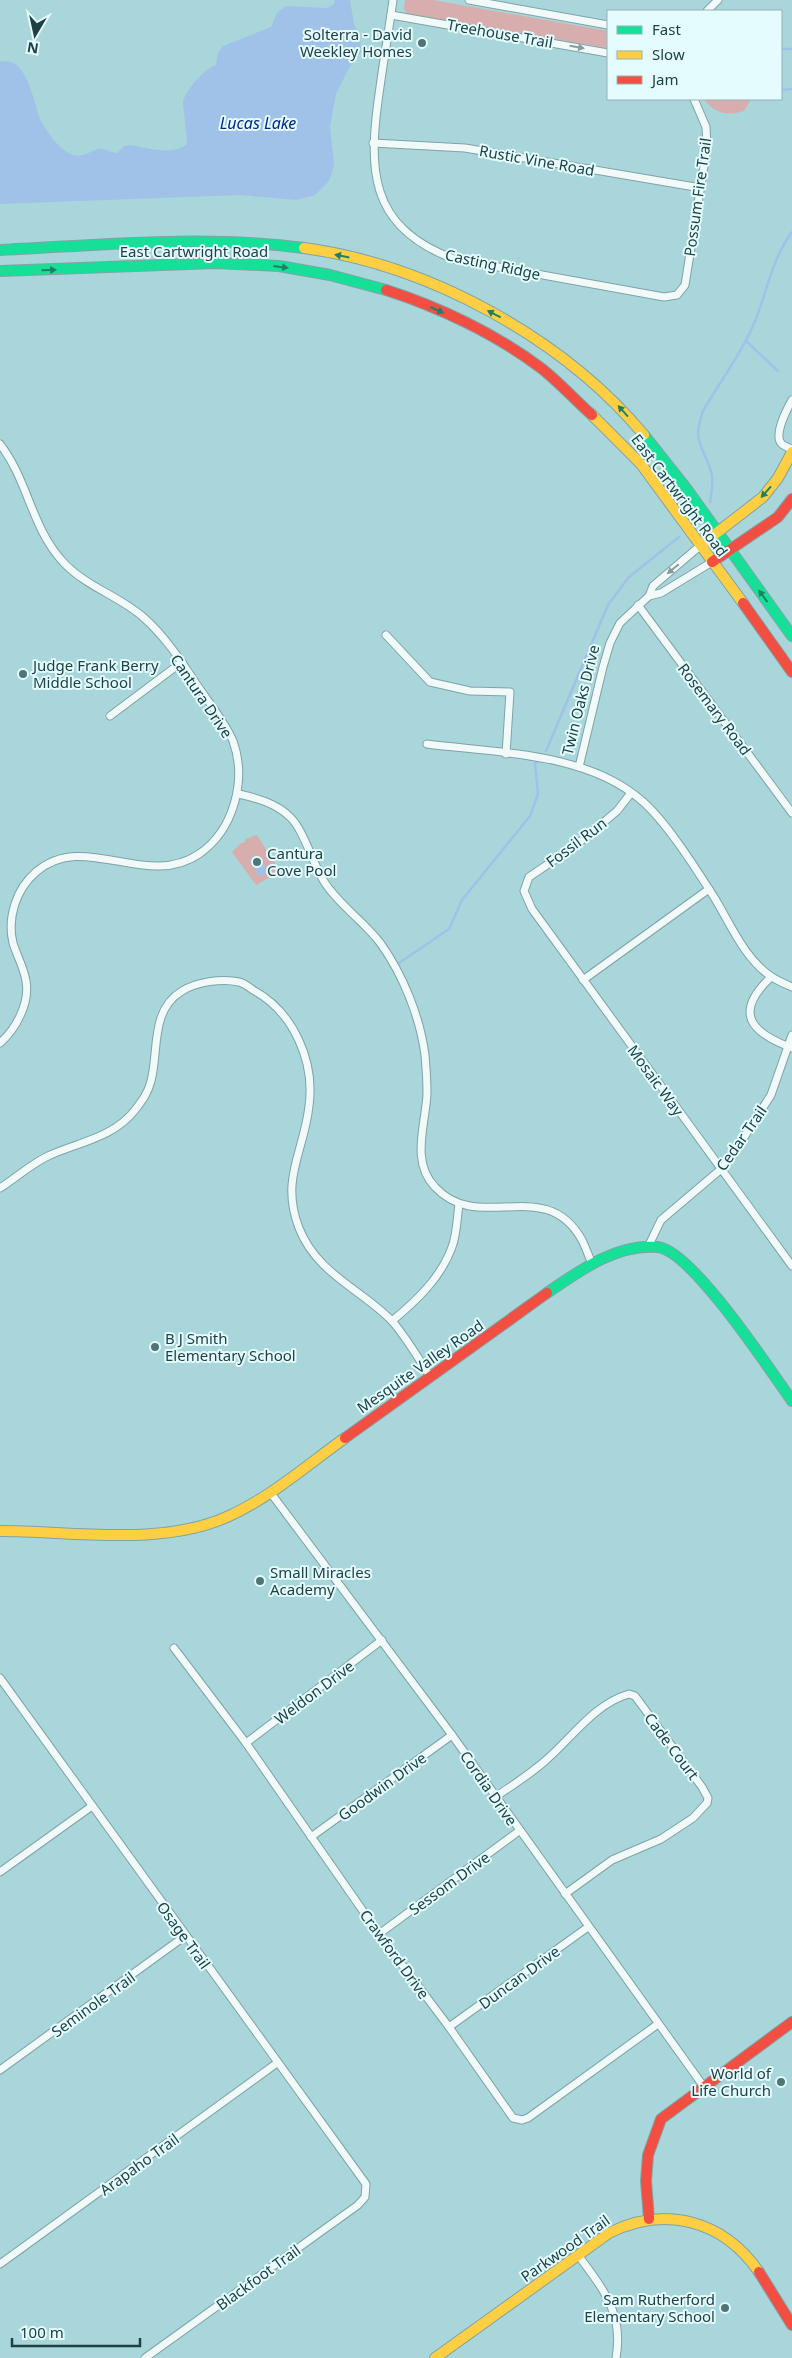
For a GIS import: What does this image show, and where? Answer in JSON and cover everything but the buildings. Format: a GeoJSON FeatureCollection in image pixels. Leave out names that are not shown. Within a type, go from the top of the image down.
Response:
{"type":"FeatureCollection","features":[{"type":"Feature","properties":{"kind":"street","name":"Casting Ridge"},"geometry":{"type":"LineString","coordinates":[[393,0],[373,143],[374,174],[382,199],[395,219],[413,238],[433,251],[454,259],[664,297],[677,295]]}},
{"type":"Feature","properties":{"kind":"street","name":"Treehouse Trail"},"geometry":{"type":"LineString","coordinates":[[469,0],[607,25]]}},
{"type":"Feature","properties":{"kind":"street"},"geometry":{"type":"LineString","coordinates":[[708,10],[718,0]]}},
{"type":"Feature","properties":{"kind":"street","name":"Treehouse Trail"},"geometry":{"type":"LineString","coordinates":[[391,14],[607,53]]}},
{"type":"Feature","properties":{"kind":"street","name":"Possum Fire Trail"},"geometry":{"type":"LineString","coordinates":[[677,295],[685,285],[707,147],[706,126],[694,100]]}},
{"type":"Feature","properties":{"kind":"street","name":"Rustic Vine Road"},"geometry":{"type":"LineString","coordinates":[[373,143],[465,148],[700,188]]}},
{"type":"Feature","properties":{"kind":"street","name":"East Cartwright Road"},"geometry":{"type":"LineString","coordinates":[[0,250],[215,242],[289,246],[364,260],[438,285],[503,318],[563,360],[614,402],[658,450],[792,636]]}},
{"type":"Feature","properties":{"kind":"street","name":"East Cartwright Road"},"geometry":{"type":"LineString","coordinates":[[0,271],[216,263],[279,266],[330,275],[388,290],[428,306],[483,332],[541,368],[582,404],[641,464],[792,672]]}},
{"type":"Feature","properties":{"kind":"street"},"geometry":{"type":"LineString","coordinates":[[792,400],[785,413],[779,437],[781,443],[792,450]]}},
{"type":"Feature","properties":{"kind":"street","name":"Cantura Drive"},"geometry":{"type":"LineString","coordinates":[[0,444],[22,478],[39,527],[64,562],[80,577],[143,617],[182,662],[232,740],[237,759],[238,794],[226,823],[213,840],[199,854],[181,862],[158,867],[138,866],[82,855],[65,856],[48,863],[25,884],[17,896],[11,929],[26,981],[26,996],[22,1011],[14,1028],[0,1043]]}},
{"type":"Feature","properties":{"kind":"street","name":"Twin Oaks Drive"},"geometry":{"type":"LineString","coordinates":[[649,596],[653,586],[717,532],[763,497],[778,478],[792,450]]}},
{"type":"Feature","properties":{"kind":"street","name":"Twin Oaks Drive"},"geometry":{"type":"LineString","coordinates":[[579,767],[610,643],[620,623],[649,596],[661,593],[730,551],[778,518],[792,499]]}},
{"type":"Feature","properties":{"kind":"street","name":"Rosemary Road"},"geometry":{"type":"LineString","coordinates":[[638,605],[792,813]]}},
{"type":"Feature","properties":{"kind":"street"},"geometry":{"type":"LineString","coordinates":[[386,635],[430,682],[470,690],[510,692],[506,754]]}},
{"type":"Feature","properties":{"kind":"street"},"geometry":{"type":"LineString","coordinates":[[110,716],[182,662]]}},
{"type":"Feature","properties":{"kind":"street"},"geometry":{"type":"LineString","coordinates":[[427,744],[552,760],[603,775],[631,793],[641,800],[667,830],[709,889],[753,960],[771,977],[792,987]]}},
{"type":"Feature","properties":{"kind":"street","name":"Fossil Run"},"geometry":{"type":"LineString","coordinates":[[524,891],[529,877],[575,846],[617,811],[631,793]]}},
{"type":"Feature","properties":{"kind":"street"},"geometry":{"type":"LineString","coordinates":[[238,794],[261,799],[290,817],[298,829],[315,868],[329,890],[380,943],[405,986],[425,1055],[427,1093],[419,1144],[425,1170],[434,1187],[459,1204],[482,1209],[518,1205],[551,1211],[566,1221],[581,1239],[592,1264]]}},
{"type":"Feature","properties":{"kind":"street"},"geometry":{"type":"LineString","coordinates":[[583,980],[709,889]]}},
{"type":"Feature","properties":{"kind":"street","name":"Mosaic Way"},"geometry":{"type":"LineString","coordinates":[[524,891],[532,908],[583,980],[792,1266]]}},
{"type":"Feature","properties":{"kind":"street"},"geometry":{"type":"LineString","coordinates":[[771,977],[753,996],[750,1008],[751,1021],[756,1030],[790,1047]]}},
{"type":"Feature","properties":{"kind":"street"},"geometry":{"type":"LineString","coordinates":[[0,1188],[48,1156],[96,1138],[120,1126],[144,1099],[151,1084],[159,1019],[168,1004],[182,991],[199,984],[220,981],[239,982],[275,1005],[286,1018],[298,1037],[307,1064],[310,1084],[309,1108],[292,1176],[292,1196],[300,1229],[308,1245],[330,1272],[392,1321],[430,1376]]}},
{"type":"Feature","properties":{"kind":"street","name":"Cedar Trail"},"geometry":{"type":"LineString","coordinates":[[648,1246],[661,1220],[677,1204],[720,1170],[732,1156],[771,1095],[790,1047],[792,1035]]}},
{"type":"Feature","properties":{"kind":"street"},"geometry":{"type":"LineString","coordinates":[[392,1321],[422,1294],[444,1264],[453,1246],[459,1204]]}},
{"type":"Feature","properties":{"kind":"street","name":"Mesquite Valley Road"},"geometry":{"type":"LineString","coordinates":[[0,1531],[150,1536],[185,1531],[214,1523],[270,1492],[430,1376],[592,1264],[624,1250],[648,1246],[662,1247],[686,1262],[792,1401]]}},
{"type":"Feature","properties":{"kind":"street","name":"Cordia Drive"},"geometry":{"type":"LineString","coordinates":[[270,1492],[452,1735],[704,2087]]}},
{"type":"Feature","properties":{"kind":"street","name":"Weldon Drive"},"geometry":{"type":"LineString","coordinates":[[246,1743],[382,1640]]}},
{"type":"Feature","properties":{"kind":"street","name":"Crawford Drive"},"geometry":{"type":"LineString","coordinates":[[174,1648],[246,1743],[379,1934],[449,2027],[513,2118],[522,2120],[528,2118],[658,2024]]}},
{"type":"Feature","properties":{"kind":"street","name":"Osage Trail"},"geometry":{"type":"LineString","coordinates":[[0,1678],[277,2063],[364,2180],[367,2192]]}},
{"type":"Feature","properties":{"kind":"street","name":"Cade Court"},"geometry":{"type":"LineString","coordinates":[[495,1797],[544,1762],[580,1725],[614,1699],[629,1694],[635,1696],[702,1787],[708,1798],[707,1803],[693,1818],[661,1839],[612,1860],[565,1894]]}},
{"type":"Feature","properties":{"kind":"street","name":"Goodwin Drive"},"geometry":{"type":"LineString","coordinates":[[311,1837],[452,1735]]}},
{"type":"Feature","properties":{"kind":"street"},"geometry":{"type":"LineString","coordinates":[[0,1872],[92,1806]]}},
{"type":"Feature","properties":{"kind":"street","name":"Sessom Drive"},"geometry":{"type":"LineString","coordinates":[[379,1934],[519,1831]]}},
{"type":"Feature","properties":{"kind":"street","name":"Duncan Drive"},"geometry":{"type":"LineString","coordinates":[[449,2027],[588,1927]]}},
{"type":"Feature","properties":{"kind":"street","name":"Seminole Trail"},"geometry":{"type":"LineString","coordinates":[[0,2070],[185,1936]]}},
{"type":"Feature","properties":{"kind":"street"},"geometry":{"type":"LineString","coordinates":[[648,2219],[646,2177],[655,2128],[669,2112],[792,2022]]}},
{"type":"Feature","properties":{"kind":"street","name":"Arapaho Trail"},"geometry":{"type":"LineString","coordinates":[[0,2264],[277,2063]]}},
{"type":"Feature","properties":{"kind":"street","name":"Blackfoot Trail"},"geometry":{"type":"LineString","coordinates":[[145,2358],[358,2205],[367,2192]]}},
{"type":"Feature","properties":{"kind":"street","name":"Parkwood Trail"},"geometry":{"type":"LineString","coordinates":[[435,2358],[609,2233],[626,2224],[648,2219],[680,2220],[697,2224],[736,2245],[749,2258],[792,2325]]}},
{"type":"Feature","properties":{"kind":"street"},"geometry":{"type":"LineString","coordinates":[[578,2255],[604,2290],[613,2309],[619,2337],[616,2358]]}},
{"type":"Feature","properties":{"kind":"shaded area"},"geometry":{"type":"Polygon","coordinates":[[[405,0],[433,0],[607,31],[607,48],[408,14],[404,9],[405,0]]]}},
{"type":"Feature","properties":{"kind":"shaded area"},"geometry":{"type":"Polygon","coordinates":[[[705,100],[750,100],[744,111],[733,113],[717,111],[705,100]]]}},
{"type":"Feature","properties":{"kind":"shaded area","name":"Cantura Cove Pool"},"geometry":{"type":"Polygon","coordinates":[[[257,835],[280,871],[256,885],[232,852],[245,842],[245,839],[257,835]]]}},
{"type":"Feature","properties":{"kind":"water","name":"Lucas Lake"},"geometry":{"type":"Polygon","coordinates":[[[335,0],[350,0],[354,24],[360,36],[361,52],[350,66],[336,94],[330,126],[334,164],[329,181],[315,195],[296,200],[240,195],[0,204],[0,62],[9,61],[22,72],[28,81],[40,119],[54,140],[68,153],[80,156],[101,149],[117,153],[124,146],[131,145],[160,150],[175,150],[187,144],[183,102],[185,97],[191,86],[201,75],[216,65],[218,53],[223,46],[271,27],[277,13],[286,6],[327,8],[334,4],[335,0]]]}},
{"type":"Feature","properties":{"kind":"water"},"geometry":{"type":"Polygon","coordinates":[[[259,856],[267,870],[263,876],[259,876],[250,861],[251,857],[259,856]]]}},
{"type":"Feature","properties":{"kind":"waterway"},"geometry":{"type":"LineString","coordinates":[[782,49],[792,49]]}},
{"type":"Feature","properties":{"kind":"waterway"},"geometry":{"type":"LineString","coordinates":[[782,90],[792,89]]}},
{"type":"Feature","properties":{"kind":"waterway"},"geometry":{"type":"LineString","coordinates":[[710,502],[712,475],[698,437],[703,411],[747,339],[779,255],[792,232]]}},
{"type":"Feature","properties":{"kind":"waterway"},"geometry":{"type":"LineString","coordinates":[[746,341],[778,371]]}},
{"type":"Feature","properties":{"kind":"waterway"},"geometry":{"type":"LineString","coordinates":[[546,751],[608,605],[629,577],[679,537]]}},
{"type":"Feature","properties":{"kind":"waterway"},"geometry":{"type":"LineString","coordinates":[[399,963],[449,929],[462,900],[530,816],[538,794],[535,764],[539,759]]}},
{"type":"Feature","properties":{"kind":"traffic: fast"},"geometry":{"type":"LineString","coordinates":[[0,250],[152,242],[229,242],[304,248]]}},
{"type":"Feature","properties":{"kind":"traffic: fast"},"geometry":{"type":"LineString","coordinates":[[0,271],[216,263],[279,266],[330,275],[386,290]]}},
{"type":"Feature","properties":{"kind":"traffic: fast"},"geometry":{"type":"LineString","coordinates":[[644,435],[686,488],[792,636]]}},
{"type":"Feature","properties":{"kind":"traffic: fast"},"geometry":{"type":"LineString","coordinates":[[547,1293],[599,1260],[628,1249],[658,1247],[673,1253],[710,1289],[792,1401]]}},
{"type":"Feature","properties":{"kind":"traffic: slow"},"geometry":{"type":"LineString","coordinates":[[304,248],[351,257],[398,271],[445,289],[490,312],[534,338],[574,367],[611,400],[644,435]]}},
{"type":"Feature","properties":{"kind":"traffic: slow"},"geometry":{"type":"LineString","coordinates":[[592,415],[641,464],[743,603]]}},
{"type":"Feature","properties":{"kind":"traffic: slow"},"geometry":{"type":"LineString","coordinates":[[701,545],[763,497],[778,478],[792,452]]}},
{"type":"Feature","properties":{"kind":"traffic: slow"},"geometry":{"type":"LineString","coordinates":[[0,1531],[117,1535],[176,1531],[203,1526],[229,1516],[260,1500],[345,1438]]}},
{"type":"Feature","properties":{"kind":"traffic: slow"},"geometry":{"type":"LineString","coordinates":[[435,2358],[609,2233],[630,2225],[651,2220],[672,2219],[691,2222],[710,2229],[728,2240],[745,2254],[759,2272]]}},
{"type":"Feature","properties":{"kind":"traffic: jam"},"geometry":{"type":"LineString","coordinates":[[386,290],[446,313],[505,344],[548,373],[592,415]]}},
{"type":"Feature","properties":{"kind":"traffic: jam"},"geometry":{"type":"LineString","coordinates":[[712,562],[778,517],[792,499]]}},
{"type":"Feature","properties":{"kind":"traffic: jam"},"geometry":{"type":"LineString","coordinates":[[743,603],[792,672]]}},
{"type":"Feature","properties":{"kind":"traffic: jam"},"geometry":{"type":"LineString","coordinates":[[345,1438],[547,1293]]}},
{"type":"Feature","properties":{"kind":"traffic: jam"},"geometry":{"type":"LineString","coordinates":[[649,2219],[646,2181],[648,2155],[661,2119],[792,2022]]}},
{"type":"Feature","properties":{"kind":"traffic: jam"},"geometry":{"type":"LineString","coordinates":[[759,2272],[792,2325]]}},
{"type":"Feature","properties":{"kind":"place","name":"Solterra - David Weekley Homes"},"geometry":{"type":"Point","coordinates":[422,43]}},
{"type":"Feature","properties":{"kind":"place","name":"Judge Frank Berry Middle School"},"geometry":{"type":"Point","coordinates":[23,674]}},
{"type":"Feature","properties":{"kind":"place","name":"Cantura Cove Pool"},"geometry":{"type":"Point","coordinates":[257,862]}},
{"type":"Feature","properties":{"kind":"place","name":"B J Smith Elementary School"},"geometry":{"type":"Point","coordinates":[155,1347]}},
{"type":"Feature","properties":{"kind":"place","name":"Small Miracles Academy"},"geometry":{"type":"Point","coordinates":[260,1581]}},
{"type":"Feature","properties":{"kind":"place","name":"World of Life Church"},"geometry":{"type":"Point","coordinates":[781,2082]}},
{"type":"Feature","properties":{"kind":"place","name":"Sam Rutherford Elementary School"},"geometry":{"type":"Point","coordinates":[725,2308]}}]}
